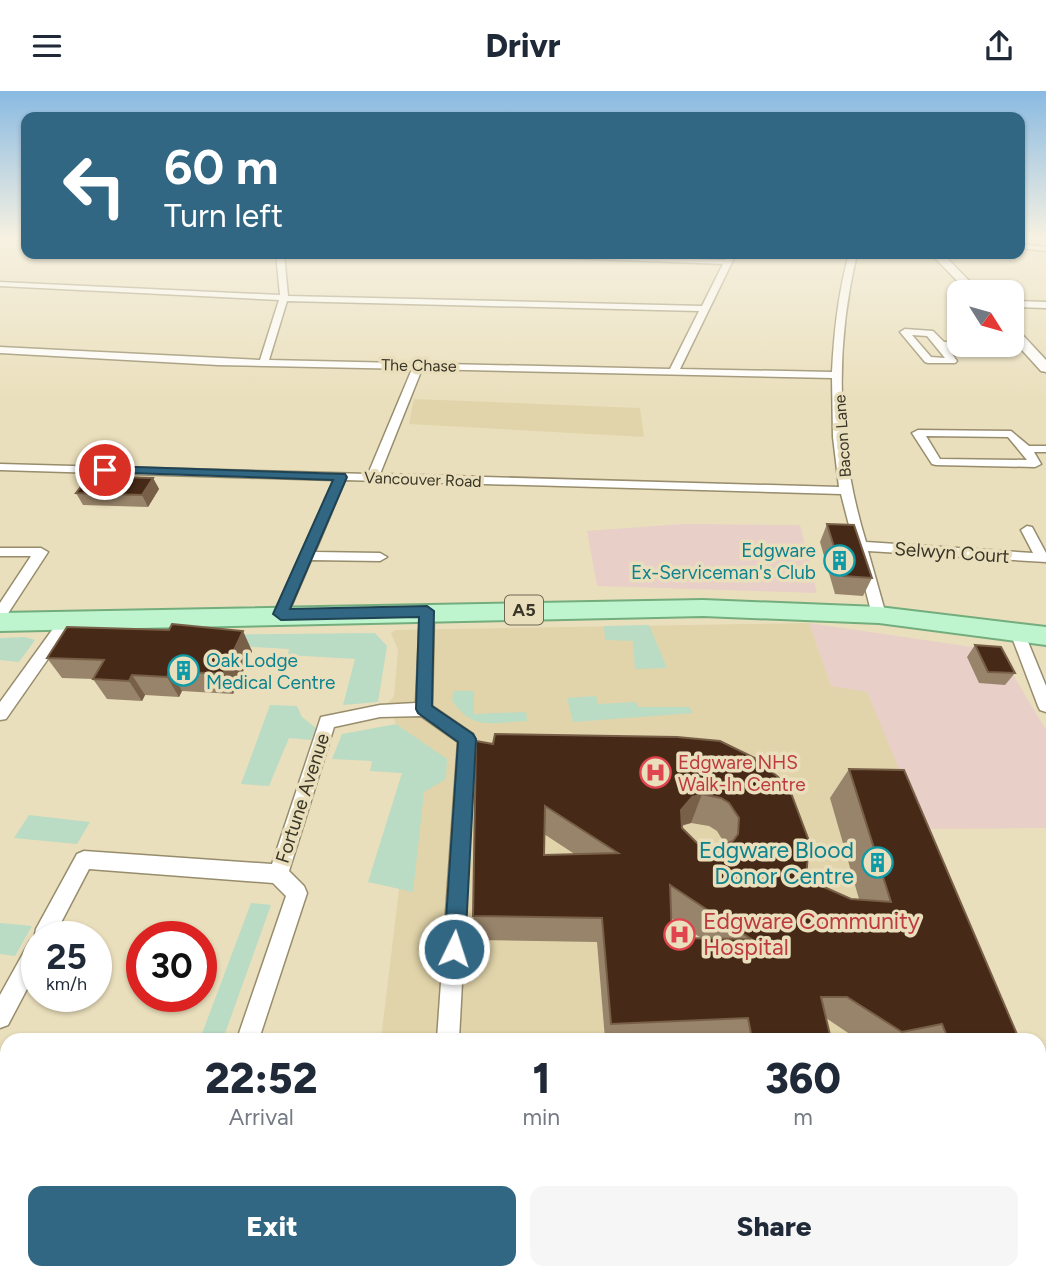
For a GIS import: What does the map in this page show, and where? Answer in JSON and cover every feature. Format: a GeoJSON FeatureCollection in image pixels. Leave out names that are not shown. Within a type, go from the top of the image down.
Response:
{"type":"FeatureCollection","features":[{"type":"Feature","properties":{"kind":"main road","name":"A5"},"geometry":{"type":"LineString","coordinates":[[0,622],[427,611],[685,608],[879,615],[1046,636]]}},
{"type":"Feature","properties":{"kind":"street"},"geometry":{"type":"LineString","coordinates":[[150,291],[284,298],[705,309]]}},
{"type":"Feature","properties":{"kind":"street"},"geometry":{"type":"LineString","coordinates":[[264,362],[284,298],[283,291]]}},
{"type":"Feature","properties":{"kind":"street"},"geometry":{"type":"LineString","coordinates":[[674,371],[714,291]]}},
{"type":"Feature","properties":{"kind":"street","name":"Bacon Lane"},"geometry":{"type":"LineString","coordinates":[[842,291],[838,375],[840,441],[846,491],[863,546],[879,615]]}},
{"type":"Feature","properties":{"kind":"street"},"geometry":{"type":"LineString","coordinates":[[1024,304],[1046,305]]}},
{"type":"Feature","properties":{"kind":"street"},"geometry":{"type":"LineString","coordinates":[[941,345],[952,361],[928,360],[905,332],[930,333],[941,345],[1025,346],[1046,368]]}},
{"type":"Feature","properties":{"kind":"street","name":"The Chase"},"geometry":{"type":"LineString","coordinates":[[0,350],[264,362],[838,375]]}},
{"type":"Feature","properties":{"kind":"street"},"geometry":{"type":"LineString","coordinates":[[373,478],[419,365]]}},
{"type":"Feature","properties":{"kind":"street"},"geometry":{"type":"LineString","coordinates":[[1026,449],[1035,464],[936,462],[918,433],[1010,434],[1026,449],[1046,449]]}},
{"type":"Feature","properties":{"kind":"street","name":"Vancouver Road"},"geometry":{"type":"LineString","coordinates":[[0,467],[846,491]]}},
{"type":"Feature","properties":{"kind":"street"},"geometry":{"type":"LineString","coordinates":[[281,614],[341,477]]}},
{"type":"Feature","properties":{"kind":"street","name":"Selwyn Court"},"geometry":{"type":"LineString","coordinates":[[1027,530],[1044,558]]}},
{"type":"Feature","properties":{"kind":"street","name":"Selwyn Court"},"geometry":{"type":"LineString","coordinates":[[863,546],[1044,558]]}},
{"type":"Feature","properties":{"kind":"street"},"geometry":{"type":"LineString","coordinates":[[0,552],[41,552],[0,614]]}},
{"type":"Feature","properties":{"kind":"street"},"geometry":{"type":"LineString","coordinates":[[307,556],[380,557]]}},
{"type":"Feature","properties":{"kind":"street"},"geometry":{"type":"LineString","coordinates":[[427,611],[424,709],[467,739],[448,1033]]}},
{"type":"Feature","properties":{"kind":"street"},"geometry":{"type":"LineString","coordinates":[[0,714],[68,619]]}},
{"type":"Feature","properties":{"kind":"street"},"geometry":{"type":"LineString","coordinates":[[1017,632],[1046,706]]}},
{"type":"Feature","properties":{"kind":"street","name":"Fortune Avenue"},"geometry":{"type":"LineString","coordinates":[[250,1033],[297,893],[278,874],[327,722],[380,711],[424,709]]}},
{"type":"Feature","properties":{"kind":"street"},"geometry":{"type":"LineString","coordinates":[[51,921],[84,860],[278,874]]}},
{"type":"Feature","properties":{"kind":"street"},"geometry":{"type":"LineString","coordinates":[[0,1017],[21,978]]}},
{"type":"Feature","properties":{"kind":"shaded area"},"geometry":{"type":"Polygon","coordinates":[[[414,399],[640,408],[644,437],[409,424],[414,399]]]}},
{"type":"Feature","properties":{"kind":"shaded area"},"geometry":{"type":"Polygon","coordinates":[[[682,524],[800,525],[817,593],[597,586],[587,531],[682,524]]]}},
{"type":"Feature","properties":{"kind":"shaded area"},"geometry":{"type":"Polygon","coordinates":[[[809,623],[999,651],[1046,730],[1046,828],[924,829],[831,686],[809,623]]]}},
{"type":"Feature","properties":{"kind":"shaded area","name":"Edgware Community Hospital"},"geometry":{"type":"Polygon","coordinates":[[[809,623],[831,686],[867,692],[1009,1033],[382,1033],[417,739],[396,724],[388,703],[394,696],[398,650],[391,633],[395,630],[809,623]]]}},
{"type":"Feature","properties":{"kind":"green space"},"geometry":{"type":"Polygon","coordinates":[[[649,625],[667,668],[635,669],[633,641],[605,640],[604,626],[649,625]]]}},
{"type":"Feature","properties":{"kind":"green space"},"geometry":{"type":"Polygon","coordinates":[[[375,633],[387,646],[378,702],[343,705],[355,659],[288,655],[289,649],[73,636],[375,633]]]}},
{"type":"Feature","properties":{"kind":"green space"},"geometry":{"type":"Polygon","coordinates":[[[25,637],[35,640],[19,662],[0,660],[0,638],[25,637]]]}},
{"type":"Feature","properties":{"kind":"green space"},"geometry":{"type":"Polygon","coordinates":[[[454,691],[474,691],[474,714],[526,712],[527,721],[476,721],[460,710],[452,700],[454,691]]]}},
{"type":"Feature","properties":{"kind":"green space"},"geometry":{"type":"Polygon","coordinates":[[[596,696],[598,704],[636,702],[638,707],[689,707],[693,713],[573,722],[567,698],[596,696]]]}},
{"type":"Feature","properties":{"kind":"green space"},"geometry":{"type":"Polygon","coordinates":[[[270,705],[297,706],[302,717],[316,728],[311,740],[289,738],[269,786],[241,784],[270,705]]]}},
{"type":"Feature","properties":{"kind":"green space"},"geometry":{"type":"Polygon","coordinates":[[[396,724],[447,759],[446,779],[424,792],[413,892],[368,882],[402,773],[370,771],[372,761],[332,759],[342,734],[396,724]]]}},
{"type":"Feature","properties":{"kind":"green space"},"geometry":{"type":"Polygon","coordinates":[[[29,815],[90,822],[77,844],[14,838],[29,815]]]}},
{"type":"Feature","properties":{"kind":"green space"},"geometry":{"type":"Polygon","coordinates":[[[251,903],[271,905],[225,1033],[202,1033],[210,1012],[217,1012],[217,994],[251,903]]]}},
{"type":"Feature","properties":{"kind":"green space"},"geometry":{"type":"Polygon","coordinates":[[[0,923],[21,925],[21,945],[15,956],[0,954],[0,923]]]}},
{"type":"Feature","properties":{"kind":"building"},"geometry":{"type":"Polygon","coordinates":[[[89,476],[153,478],[142,495],[76,493],[89,476]]]}},
{"type":"Feature","properties":{"kind":"building"},"geometry":{"type":"Polygon","coordinates":[[[827,524],[854,525],[872,578],[843,576],[827,524]]]}},
{"type":"Feature","properties":{"kind":"building"},"geometry":{"type":"Polygon","coordinates":[[[172,624],[243,631],[223,674],[170,671],[167,677],[132,675],[129,681],[93,679],[104,660],[47,658],[67,627],[169,630],[172,624]]]}},
{"type":"Feature","properties":{"kind":"building"},"geometry":{"type":"Polygon","coordinates":[[[975,645],[1001,647],[1015,673],[988,672],[975,645]]]}},
{"type":"Feature","properties":{"kind":"building","name":"Edgware Community Hospital"},"geometry":{"type":"Polygon","coordinates":[[[495,734],[677,737],[720,741],[755,758],[778,777],[791,793],[809,841],[806,879],[851,899],[891,902],[849,769],[904,770],[1016,1033],[946,1033],[942,1024],[902,1032],[847,997],[821,997],[830,1033],[751,1033],[748,1018],[611,1024],[602,918],[473,916],[476,741],[493,744],[495,734]],[[702,794],[692,797],[681,810],[682,828],[697,843],[717,847],[733,841],[738,834],[739,818],[729,803],[721,798],[702,794]],[[545,806],[544,855],[618,853],[545,806]],[[670,885],[672,938],[751,939],[670,885]]]}},
{"type":"Feature","properties":{"kind":"place","name":"Edgware Ex-Serviceman's Club"},"geometry":{"type":"Point","coordinates":[839,561]}},
{"type":"Feature","properties":{"kind":"place","name":"Oak Lodge Medical Centre"},"geometry":{"type":"Point","coordinates":[183,671]}},
{"type":"Feature","properties":{"kind":"place","name":"Edgware NHS Walk-In Centre"},"geometry":{"type":"Point","coordinates":[655,773]}},
{"type":"Feature","properties":{"kind":"place","name":"Edgware Blood Donor Centre"},"geometry":{"type":"Point","coordinates":[877,863]}},
{"type":"Feature","properties":{"kind":"place","name":"Edgware Community Hospital"},"geometry":{"type":"Point","coordinates":[680,934]}},
{"type":"Feature","properties":{"kind":"route"},"geometry":{"type":"LineString","coordinates":[[105,470],[341,477],[281,614],[427,611],[424,709],[467,739],[454,949]]}}]}
